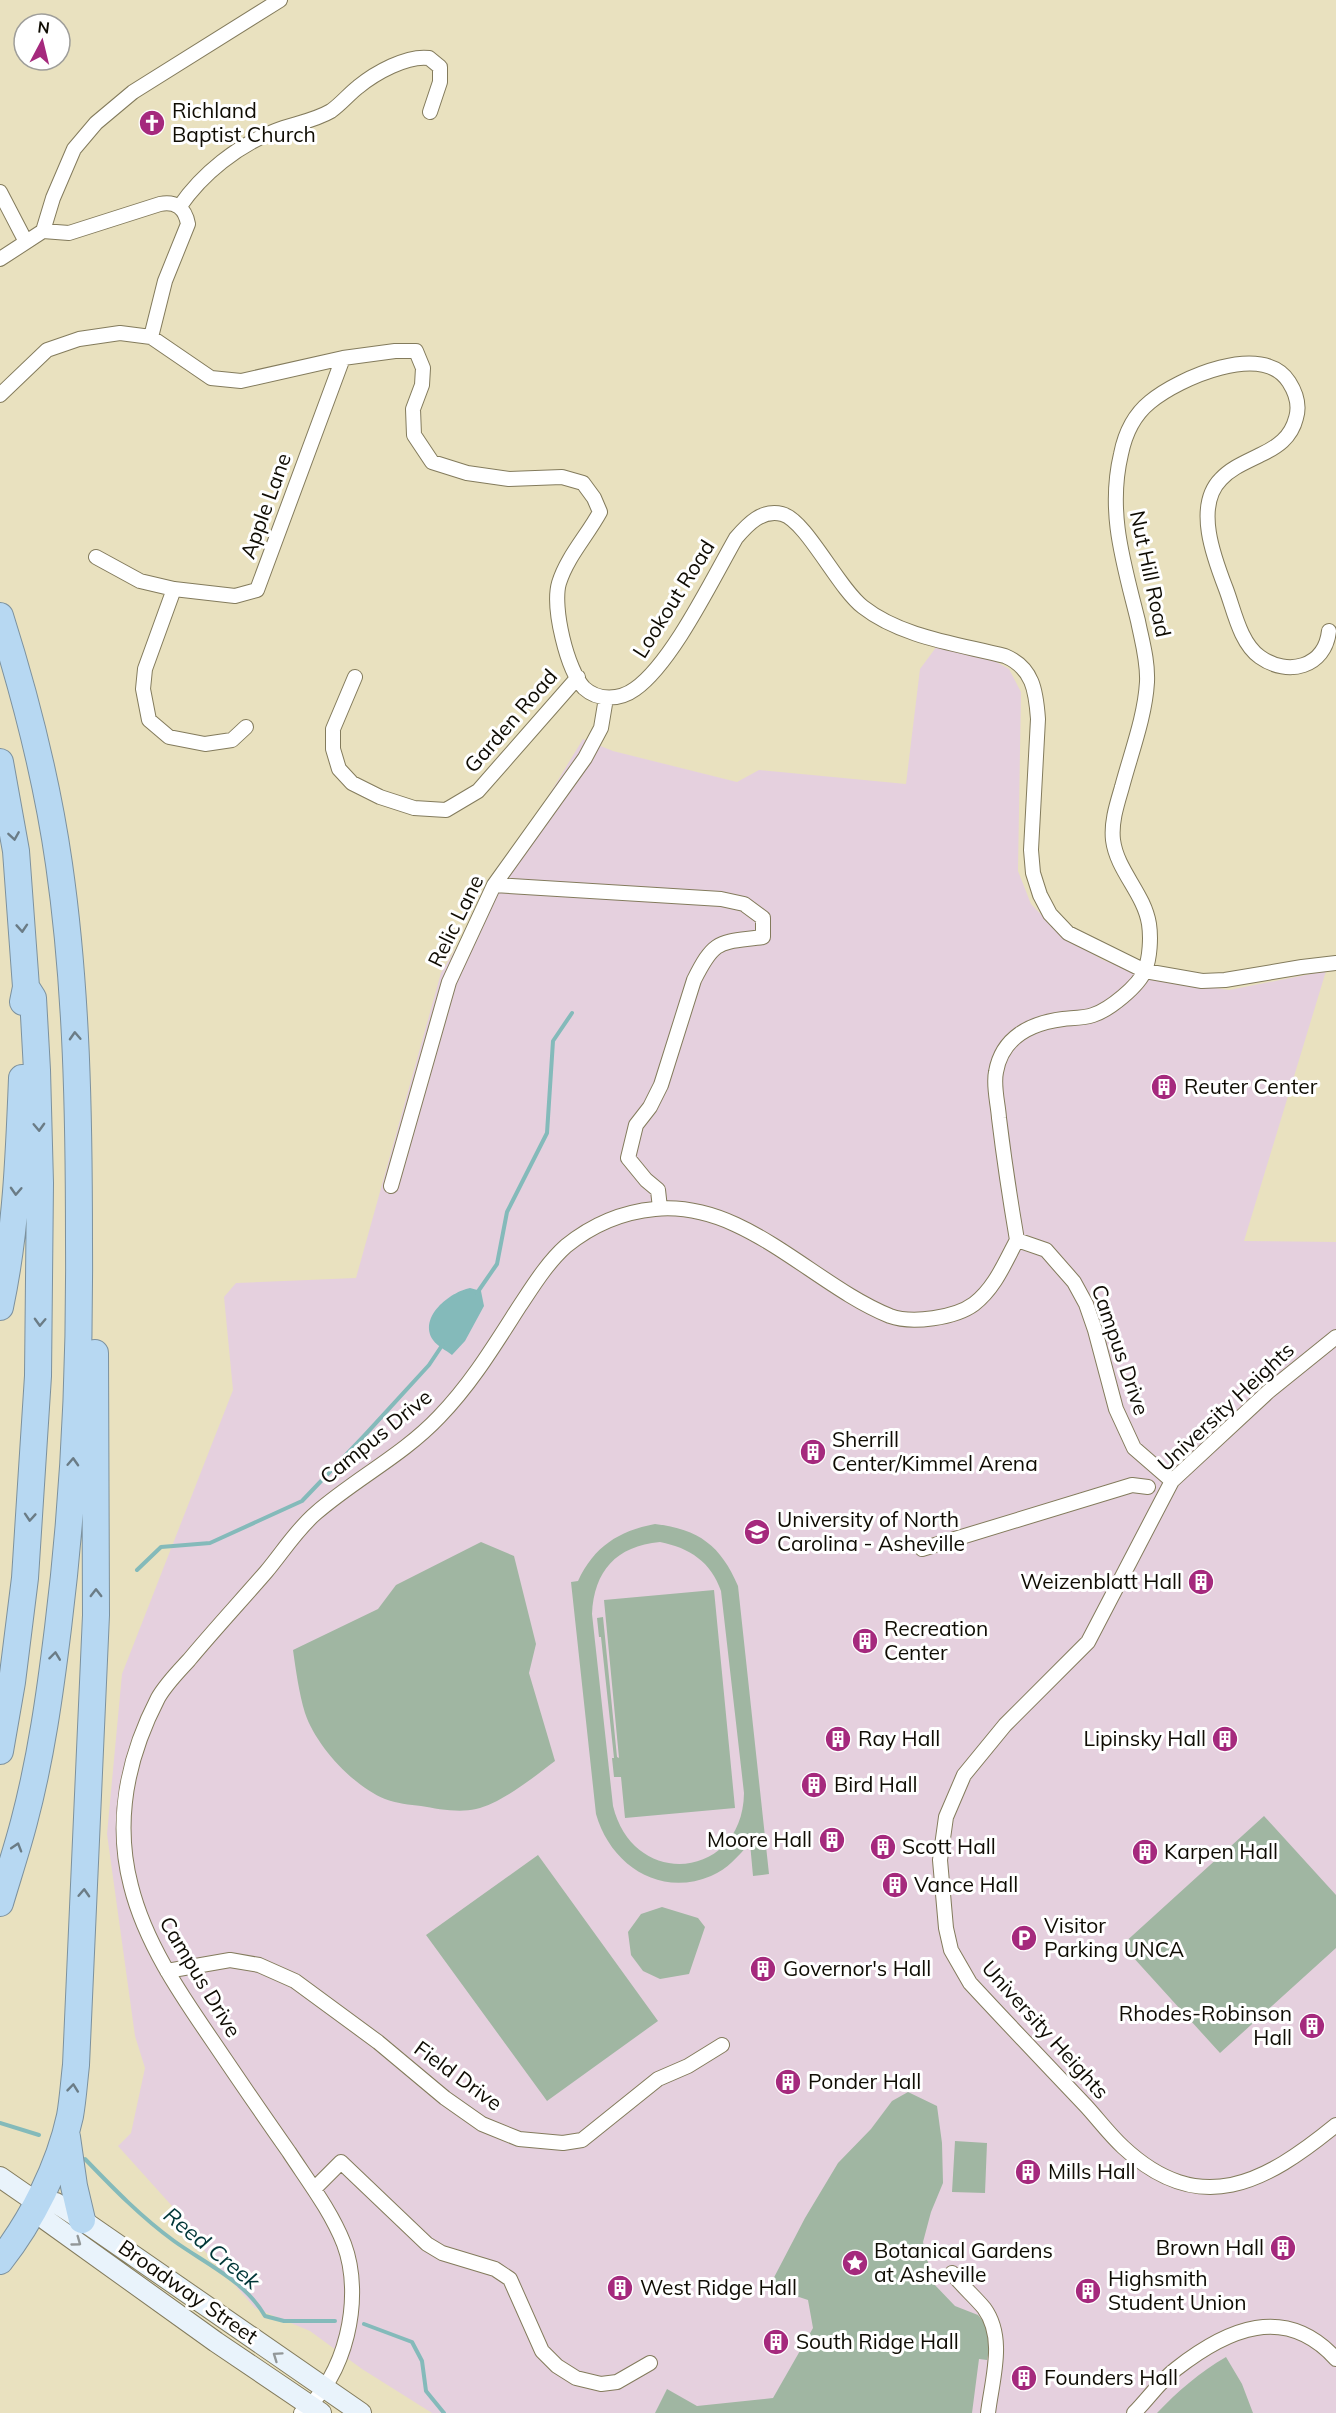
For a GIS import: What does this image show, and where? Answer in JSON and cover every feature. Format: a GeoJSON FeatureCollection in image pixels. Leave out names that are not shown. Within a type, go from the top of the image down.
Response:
{"type":"FeatureCollection","features":[{"type":"Feature","properties":{"kind":"highway"},"geometry":{"type":"LineString","coordinates":[[0,616],[29,713],[59,862],[70,967],[76,1072],[79,1207],[78,1366],[64,1580],[42,1740],[25,1821],[0,1903]]}},
{"type":"Feature","properties":{"kind":"highway"},"geometry":{"type":"LineString","coordinates":[[0,762],[16,851],[26,987],[21,1012],[22,1079],[15,1207],[9,1266],[0,1307]]}},
{"type":"Feature","properties":{"kind":"highway"},"geometry":{"type":"LineString","coordinates":[[0,1751],[12,1682],[25,1578],[39,1365],[38,1081],[33,998],[26,987]]}},
{"type":"Feature","properties":{"kind":"highway"},"geometry":{"type":"LineString","coordinates":[[0,2261],[19,2237],[50,2177],[66,2131],[76,2065],[96,1615],[96,1485],[89,1097],[76,1072]]}},
{"type":"Feature","properties":{"kind":"highway"},"geometry":{"type":"LineString","coordinates":[[66,2131],[74,2186],[82,2220]]}},
{"type":"Feature","properties":{"kind":"main road","name":"Broadway Street"},"geometry":{"type":"LineString","coordinates":[[0,2177],[36,2202],[46,2220],[310,2411]]}},
{"type":"Feature","properties":{"kind":"main road","name":"Broadway Street"},"geometry":{"type":"LineString","coordinates":[[36,2202],[56,2203],[361,2413]]}},
{"type":"Feature","properties":{"kind":"street"},"geometry":{"type":"LineString","coordinates":[[43,231],[53,198],[74,149],[96,123],[133,92],[280,0]]}},
{"type":"Feature","properties":{"kind":"street"},"geometry":{"type":"LineString","coordinates":[[180,206],[207,175],[250,143],[272,132],[332,110],[360,85],[399,64],[425,57],[438,63],[441,75],[429,112]]}},
{"type":"Feature","properties":{"kind":"street"},"geometry":{"type":"LineString","coordinates":[[0,192],[26,242]]}},
{"type":"Feature","properties":{"kind":"street"},"geometry":{"type":"LineString","coordinates":[[0,259],[43,231],[69,233],[160,204],[170,203],[180,206],[186,215],[188,224],[165,281],[151,337]]}},
{"type":"Feature","properties":{"kind":"street"},"geometry":{"type":"LineString","coordinates":[[0,395],[47,350],[99,335],[120,333],[151,337],[210,378],[242,381],[343,358],[395,351],[416,351],[423,368],[422,385],[413,409],[414,435],[432,462],[467,473],[509,479],[562,477],[583,483],[594,498],[600,512],[567,563],[558,585],[559,621],[570,661],[584,687],[606,698]]}},
{"type":"Feature","properties":{"kind":"street","name":"Apple Lane"},"geometry":{"type":"LineString","coordinates":[[174,590],[235,596],[257,590],[343,358]]}},
{"type":"Feature","properties":{"kind":"street","name":"Nut Hill Road"},"geometry":{"type":"LineString","coordinates":[[1145,971],[1149,923],[1113,844],[1115,812],[1143,711],[1147,678],[1141,634],[1117,533],[1114,491],[1123,445],[1129,428],[1138,414],[1161,394],[1190,379],[1225,367],[1249,362],[1263,363],[1286,376],[1297,400],[1298,412],[1290,433],[1282,443],[1243,463],[1220,480],[1209,499],[1206,520],[1222,580],[1245,640],[1253,652],[1263,660],[1276,665],[1301,666],[1322,653],[1328,642],[1329,631]]}},
{"type":"Feature","properties":{"kind":"street","name":"Lookout Road"},"geometry":{"type":"LineString","coordinates":[[606,698],[619,697],[633,691],[657,669],[736,538],[747,525],[768,513],[781,514],[792,518],[849,595],[864,608],[881,619],[910,631],[1005,656],[1028,674],[1036,697],[1038,718],[1031,850],[1033,873],[1040,895],[1050,914],[1068,933],[1145,971],[1202,981],[1225,980],[1302,966],[1336,963]]}},
{"type":"Feature","properties":{"kind":"street"},"geometry":{"type":"LineString","coordinates":[[96,557],[141,582],[174,590],[145,669],[143,689],[149,720],[169,737],[205,744],[232,740],[246,727]]}},
{"type":"Feature","properties":{"kind":"street","name":"Garden Road"},"geometry":{"type":"LineString","coordinates":[[355,677],[333,729],[333,749],[339,769],[352,783],[380,797],[414,808],[446,810],[478,791],[578,677]]}},
{"type":"Feature","properties":{"kind":"street","name":"Relic Lane"},"geometry":{"type":"LineString","coordinates":[[391,1186],[449,982],[495,885],[585,758],[600,728],[606,698]]}},
{"type":"Feature","properties":{"kind":"street"},"geometry":{"type":"LineString","coordinates":[[495,885],[721,899],[744,904],[763,918],[763,937],[734,940],[714,947],[702,964],[694,980],[662,1085],[650,1107],[636,1125],[628,1158],[646,1180],[658,1190],[660,1208]]}},
{"type":"Feature","properties":{"kind":"street"},"geometry":{"type":"LineString","coordinates":[[1017,1240],[995,1073],[1001,1057],[1014,1036],[1029,1028],[1049,1021],[1093,1015],[1115,1003],[1145,971]]}},
{"type":"Feature","properties":{"kind":"street","name":"Campus Drive"},"geometry":{"type":"LineString","coordinates":[[310,2411],[325,2389],[343,2348],[350,2322],[352,2290],[344,2243],[314,2189],[167,1971],[143,1925],[130,1885],[123,1828],[125,1790],[139,1738],[161,1692],[312,1516],[434,1423],[468,1386],[543,1270],[563,1249],[603,1222],[631,1213],[660,1208],[693,1210],[720,1218],[758,1237],[856,1298],[895,1318],[936,1319],[972,1306],[992,1286],[1017,1240],[1046,1250],[1074,1282],[1086,1304],[1116,1409],[1134,1448],[1172,1481]]}},
{"type":"Feature","properties":{"kind":"street","name":"University Heights"},"geometry":{"type":"LineString","coordinates":[[1336,1337],[1269,1391],[1172,1481],[1088,1642],[1005,1725],[964,1775],[946,1817],[941,1882],[951,1950],[970,1983],[1123,2147],[1167,2178],[1190,2187],[1213,2188],[1245,2182],[1262,2175],[1307,2149],[1336,2125]]}},
{"type":"Feature","properties":{"kind":"street"},"geometry":{"type":"LineString","coordinates":[[922,1549],[1132,1485],[1148,1487]]}},
{"type":"Feature","properties":{"kind":"street","name":"Field Drive"},"geometry":{"type":"LineString","coordinates":[[167,1971],[230,1960],[259,1965],[295,1981],[378,2042],[445,2098],[482,2124],[519,2139],[563,2143],[582,2140],[658,2079],[688,2066],[722,2045]]}},
{"type":"Feature","properties":{"kind":"street"},"geometry":{"type":"LineString","coordinates":[[314,2189],[341,2162],[427,2244],[442,2253],[495,2269],[510,2279],[542,2351],[557,2366],[576,2378],[601,2384],[617,2382],[650,2363]]}},
{"type":"Feature","properties":{"kind":"street"},"geometry":{"type":"LineString","coordinates":[[952,2273],[985,2309],[995,2329],[997,2350],[988,2413]]}},
{"type":"Feature","properties":{"kind":"street"},"geometry":{"type":"LineString","coordinates":[[1134,2413],[1175,2370],[1213,2344],[1244,2329],[1261,2325],[1288,2329],[1315,2340],[1336,2360]]}},
{"type":"Feature","properties":{"kind":"shaded area","name":"University of North Carolina - Asheville"},"geometry":{"type":"Polygon","coordinates":[[[937,646],[993,660],[1009,669],[1021,692],[1018,871],[1031,904],[1061,935],[1103,960],[1154,979],[1229,990],[1326,971],[1244,1241],[1336,1242],[1336,2413],[432,2413],[362,2369],[310,2331],[255,2308],[195,2240],[190,2226],[118,2146],[131,2133],[145,2068],[135,2036],[107,1834],[122,1674],[233,1390],[224,1297],[236,1283],[356,1278],[441,973],[583,739],[613,751],[737,782],[759,770],[906,784],[920,669],[937,646]]]}},
{"type":"Feature","properties":{"kind":"green space"},"geometry":{"type":"Polygon","coordinates":[[[655,1524],[671,1526],[696,1535],[716,1550],[738,1586],[769,1874],[753,1876],[750,1843],[728,1866],[711,1876],[692,1882],[673,1883],[655,1879],[639,1872],[613,1848],[596,1814],[571,1582],[578,1581],[584,1569],[609,1542],[642,1527],[655,1524]],[[660,1542],[645,1544],[631,1549],[610,1563],[597,1585],[592,1614],[613,1806],[625,1833],[642,1852],[663,1862],[686,1864],[708,1857],[726,1843],[739,1822],[744,1793],[721,1591],[705,1564],[690,1552],[660,1542]]]}},
{"type":"Feature","properties":{"kind":"green space"},"geometry":{"type":"Polygon","coordinates":[[[481,1542],[514,1556],[536,1644],[529,1673],[555,1761],[507,1795],[476,1809],[448,1810],[403,1804],[385,1799],[349,1775],[318,1739],[305,1713],[293,1650],[378,1609],[396,1585],[481,1542]]]}},
{"type":"Feature","properties":{"kind":"green space"},"geometry":{"type":"Polygon","coordinates":[[[714,1590],[735,1808],[625,1818],[621,1777],[614,1777],[612,1758],[614,1758],[597,1618],[603,1617],[617,1757],[619,1758],[604,1600],[714,1590]]]}},
{"type":"Feature","properties":{"kind":"green space"},"geometry":{"type":"Polygon","coordinates":[[[1264,1816],[1336,1895],[1336,1948],[1220,2053],[1122,1945],[1264,1816]]]}},
{"type":"Feature","properties":{"kind":"green space"},"geometry":{"type":"Polygon","coordinates":[[[538,1855],[658,2021],[547,2101],[426,1935],[538,1855]]]}},
{"type":"Feature","properties":{"kind":"green space"},"geometry":{"type":"Polygon","coordinates":[[[662,1907],[698,1918],[705,1927],[689,1974],[660,1979],[643,1971],[631,1955],[628,1932],[641,1914],[662,1907]]]}},
{"type":"Feature","properties":{"kind":"green space","name":"Botanical Gardens at Asheville"},"geometry":{"type":"Polygon","coordinates":[[[908,2092],[937,2106],[942,2143],[943,2183],[931,2212],[923,2242],[933,2283],[955,2306],[978,2315],[988,2327],[991,2341],[987,2360],[979,2359],[972,2413],[655,2413],[667,2389],[697,2406],[773,2398],[813,2328],[808,2300],[769,2287],[805,2218],[838,2163],[871,2129],[892,2101],[908,2092]]]}},
{"type":"Feature","properties":{"kind":"green space"},"geometry":{"type":"Polygon","coordinates":[[[955,2141],[987,2143],[985,2193],[952,2192],[955,2141]]]}},
{"type":"Feature","properties":{"kind":"green space"},"geometry":{"type":"Polygon","coordinates":[[[1226,2357],[1242,2384],[1253,2413],[1157,2413],[1190,2382],[1226,2357]]]}},
{"type":"Feature","properties":{"kind":"water"},"geometry":{"type":"Polygon","coordinates":[[[470,1288],[481,1291],[484,1306],[465,1341],[452,1355],[433,1340],[429,1331],[430,1323],[433,1314],[446,1300],[470,1288]]]}},
{"type":"Feature","properties":{"kind":"waterway"},"geometry":{"type":"LineString","coordinates":[[477,1293],[497,1264],[507,1212],[547,1133],[553,1041],[572,1013]]}},
{"type":"Feature","properties":{"kind":"waterway"},"geometry":{"type":"LineString","coordinates":[[137,1570],[161,1547],[210,1543],[302,1501],[429,1365],[443,1344]]}},
{"type":"Feature","properties":{"kind":"waterway","name":"Reed Creek"},"geometry":{"type":"LineString","coordinates":[[0,2123],[39,2135]]}},
{"type":"Feature","properties":{"kind":"waterway","name":"Reed Creek"},"geometry":{"type":"LineString","coordinates":[[85,2159],[150,2222],[236,2283],[257,2304],[265,2316],[284,2321],[335,2321]]}},
{"type":"Feature","properties":{"kind":"waterway","name":"Reed Creek"},"geometry":{"type":"LineString","coordinates":[[364,2324],[412,2342],[422,2361],[426,2391],[444,2413]]}},
{"type":"Feature","properties":{"kind":"place","name":"Richland Baptist Church"},"geometry":{"type":"Point","coordinates":[152,123]}},
{"type":"Feature","properties":{"kind":"place","name":"Reuter Center"},"geometry":{"type":"Point","coordinates":[1164,1087]}},
{"type":"Feature","properties":{"kind":"place","name":"Sherrill Center/Kimmel Arena"},"geometry":{"type":"Point","coordinates":[813,1452]}},
{"type":"Feature","properties":{"kind":"place","name":"University of North Carolina - Asheville"},"geometry":{"type":"Point","coordinates":[757,1532]}},
{"type":"Feature","properties":{"kind":"place","name":"Weizenblatt Hall"},"geometry":{"type":"Point","coordinates":[1201,1582]}},
{"type":"Feature","properties":{"kind":"place","name":"Recreation Center"},"geometry":{"type":"Point","coordinates":[865,1641]}},
{"type":"Feature","properties":{"kind":"place","name":"Ray Hall"},"geometry":{"type":"Point","coordinates":[838,1739]}},
{"type":"Feature","properties":{"kind":"place","name":"Lipinsky Hall"},"geometry":{"type":"Point","coordinates":[1225,1739]}},
{"type":"Feature","properties":{"kind":"place","name":"Bird Hall"},"geometry":{"type":"Point","coordinates":[814,1785]}},
{"type":"Feature","properties":{"kind":"place","name":"Moore Hall"},"geometry":{"type":"Point","coordinates":[832,1840]}},
{"type":"Feature","properties":{"kind":"place","name":"Scott Hall"},"geometry":{"type":"Point","coordinates":[883,1847]}},
{"type":"Feature","properties":{"kind":"place","name":"Karpen Hall"},"geometry":{"type":"Point","coordinates":[1145,1852]}},
{"type":"Feature","properties":{"kind":"place","name":"Vance Hall"},"geometry":{"type":"Point","coordinates":[895,1885]}},
{"type":"Feature","properties":{"kind":"place","name":"Visitor Parking UNCA"},"geometry":{"type":"Point","coordinates":[1024,1938]}},
{"type":"Feature","properties":{"kind":"place","name":"Governor's Hall"},"geometry":{"type":"Point","coordinates":[763,1969]}},
{"type":"Feature","properties":{"kind":"place","name":"Rhodes-Robinson Hall"},"geometry":{"type":"Point","coordinates":[1312,2026]}},
{"type":"Feature","properties":{"kind":"place","name":"Ponder Hall"},"geometry":{"type":"Point","coordinates":[788,2082]}},
{"type":"Feature","properties":{"kind":"place","name":"Mills Hall"},"geometry":{"type":"Point","coordinates":[1028,2172]}},
{"type":"Feature","properties":{"kind":"place","name":"Brown Hall"},"geometry":{"type":"Point","coordinates":[1283,2248]}},
{"type":"Feature","properties":{"kind":"place","name":"Botanical Gardens at Asheville"},"geometry":{"type":"Point","coordinates":[855,2263]}},
{"type":"Feature","properties":{"kind":"place","name":"West Ridge Hall"},"geometry":{"type":"Point","coordinates":[620,2288]}},
{"type":"Feature","properties":{"kind":"place","name":"Highsmith Student Union"},"geometry":{"type":"Point","coordinates":[1088,2291]}},
{"type":"Feature","properties":{"kind":"place","name":"South Ridge Hall"},"geometry":{"type":"Point","coordinates":[776,2342]}},
{"type":"Feature","properties":{"kind":"place","name":"Founders Hall"},"geometry":{"type":"Point","coordinates":[1024,2378]}}]}
